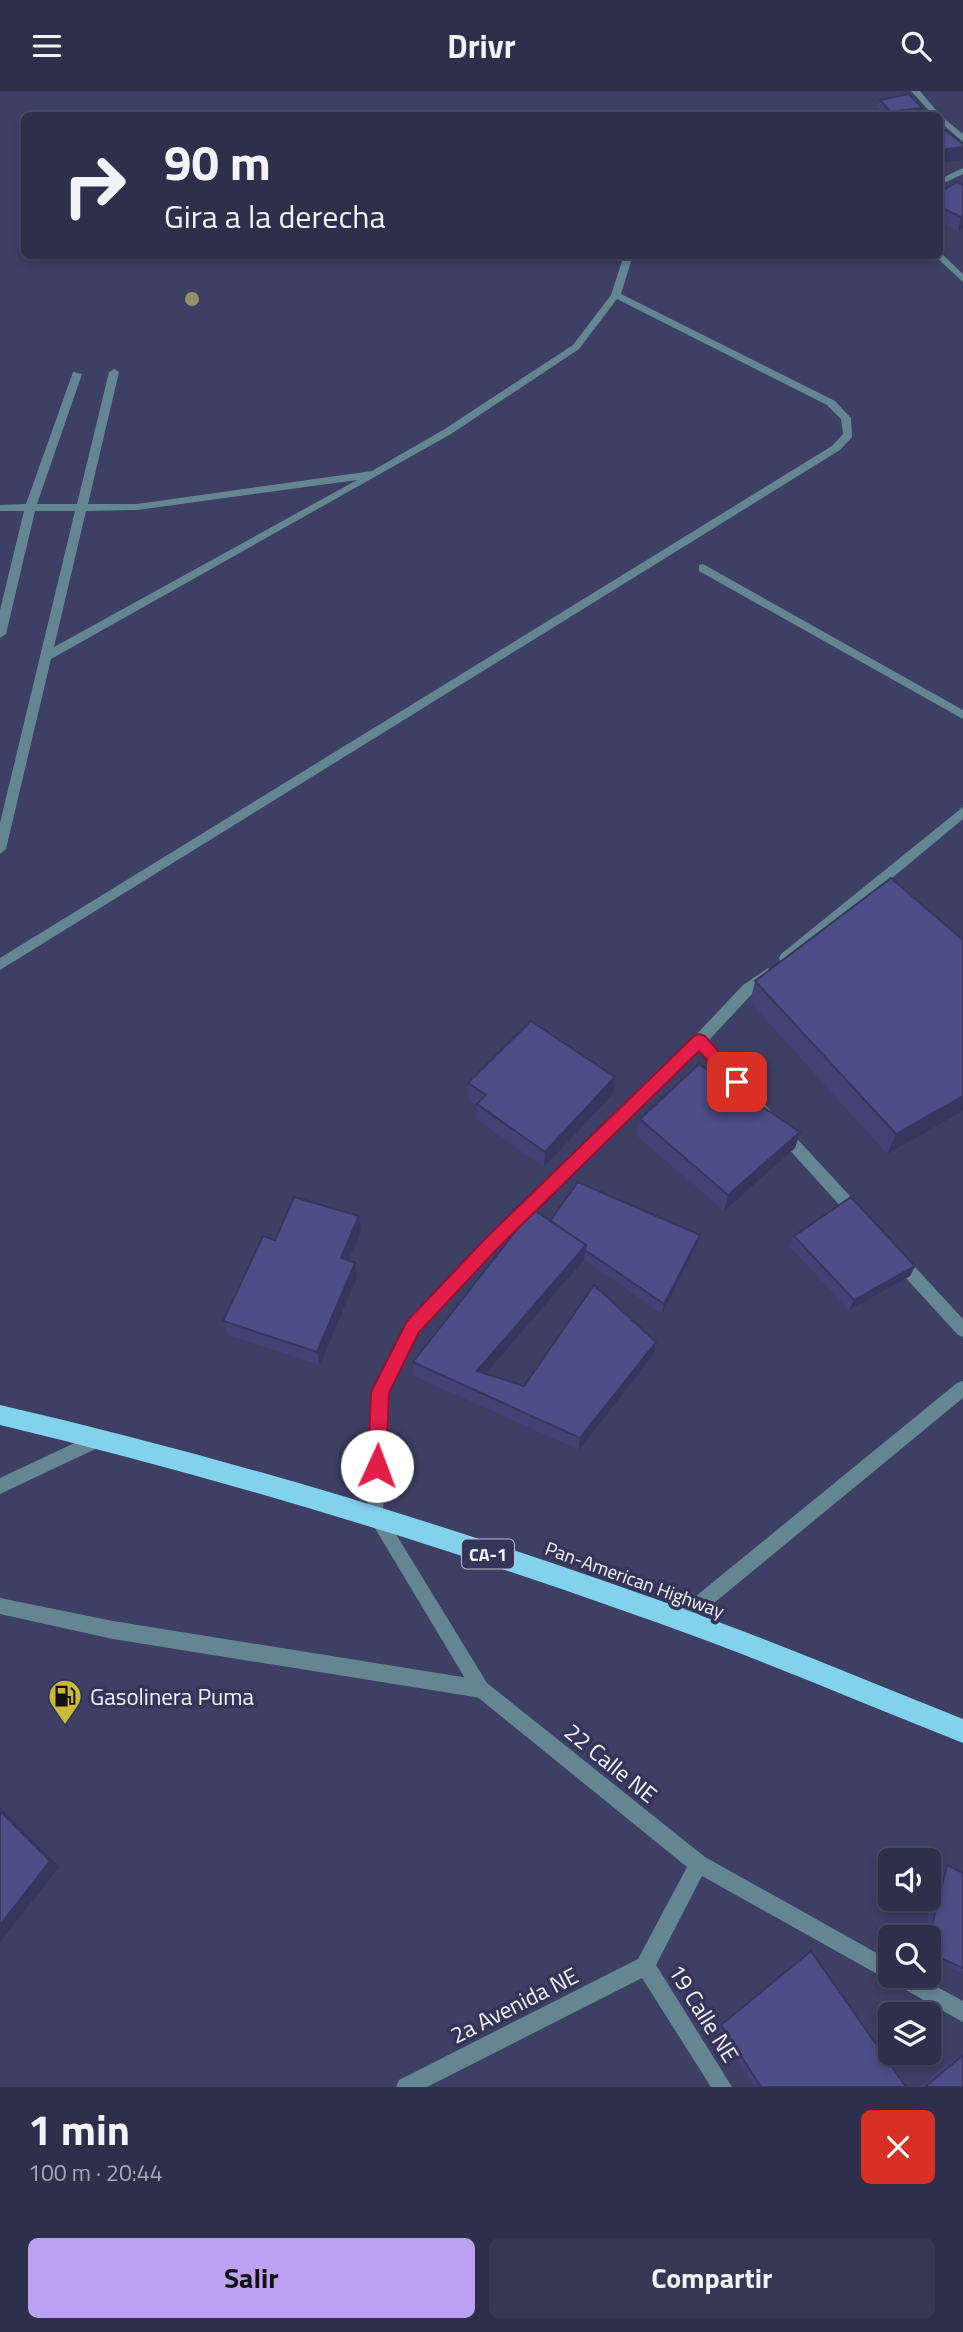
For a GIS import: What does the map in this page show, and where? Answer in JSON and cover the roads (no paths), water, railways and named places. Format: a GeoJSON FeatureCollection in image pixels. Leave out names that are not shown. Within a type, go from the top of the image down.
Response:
{"type":"FeatureCollection","features":[{"type":"Feature","properties":{"kind":"highway","name":"Pan-American Highway"},"geometry":{"type":"LineString","coordinates":[[0,1415],[102,1438],[375,1515],[680,1620],[963,1731]]}},
{"type":"Feature","properties":{"kind":"street"},"geometry":{"type":"LineString","coordinates":[[915,91],[934,112]]}},
{"type":"Feature","properties":{"kind":"street"},"geometry":{"type":"LineString","coordinates":[[943,121],[963,139]]}},
{"type":"Feature","properties":{"kind":"street"},"geometry":{"type":"LineString","coordinates":[[943,181],[963,171]]}},
{"type":"Feature","properties":{"kind":"street"},"geometry":{"type":"LineString","coordinates":[[46,657],[447,432],[576,347],[616,295],[628,259]]}},
{"type":"Feature","properties":{"kind":"street"},"geometry":{"type":"LineString","coordinates":[[943,259],[963,279]]}},
{"type":"Feature","properties":{"kind":"street"},"geometry":{"type":"LineString","coordinates":[[0,965],[836,448],[849,435],[846,418],[831,403],[616,295]]}},
{"type":"Feature","properties":{"kind":"street"},"geometry":{"type":"LineString","coordinates":[[0,849],[114,372]]}},
{"type":"Feature","properties":{"kind":"street"},"geometry":{"type":"LineString","coordinates":[[0,634],[30,508],[77,374]]}},
{"type":"Feature","properties":{"kind":"street"},"geometry":{"type":"LineString","coordinates":[[0,508],[137,507],[375,474]]}},
{"type":"Feature","properties":{"kind":"street"},"geometry":{"type":"LineString","coordinates":[[704,568],[963,715]]}},
{"type":"Feature","properties":{"kind":"street"},"geometry":{"type":"LineString","coordinates":[[375,1515],[380,1392],[413,1327],[492,1243],[699,1041],[748,989],[963,812]]}},
{"type":"Feature","properties":{"kind":"street"},"geometry":{"type":"LineString","coordinates":[[699,1041],[869,1227]]}},
{"type":"Feature","properties":{"kind":"street"},"geometry":{"type":"LineString","coordinates":[[888,1248],[963,1330]]}},
{"type":"Feature","properties":{"kind":"street"},"geometry":{"type":"LineString","coordinates":[[680,1620],[963,1388]]}},
{"type":"Feature","properties":{"kind":"street"},"geometry":{"type":"LineString","coordinates":[[0,1486],[102,1438]]}},
{"type":"Feature","properties":{"kind":"street","name":"22 Calle NE"},"geometry":{"type":"LineString","coordinates":[[375,1515],[481,1689],[698,1864],[878,1965]]}},
{"type":"Feature","properties":{"kind":"street"},"geometry":{"type":"LineString","coordinates":[[0,1606],[113,1630],[481,1689]]}},
{"type":"Feature","properties":{"kind":"street"},"geometry":{"type":"LineString","coordinates":[[645,1966],[698,1864]]}},
{"type":"Feature","properties":{"kind":"street","name":"2a Avenida NE"},"geometry":{"type":"LineString","coordinates":[[406,2087],[645,1966]]}},
{"type":"Feature","properties":{"kind":"street","name":"19 Calle NE"},"geometry":{"type":"LineString","coordinates":[[645,1966],[722,2087]]}},
{"type":"Feature","properties":{"kind":"street"},"geometry":{"type":"LineString","coordinates":[[920,1988],[963,2012]]}},
{"type":"Feature","properties":{"kind":"place","name":"Gasolinera Puma"},"geometry":{"type":"Point","coordinates":[65,1726]}}]}
